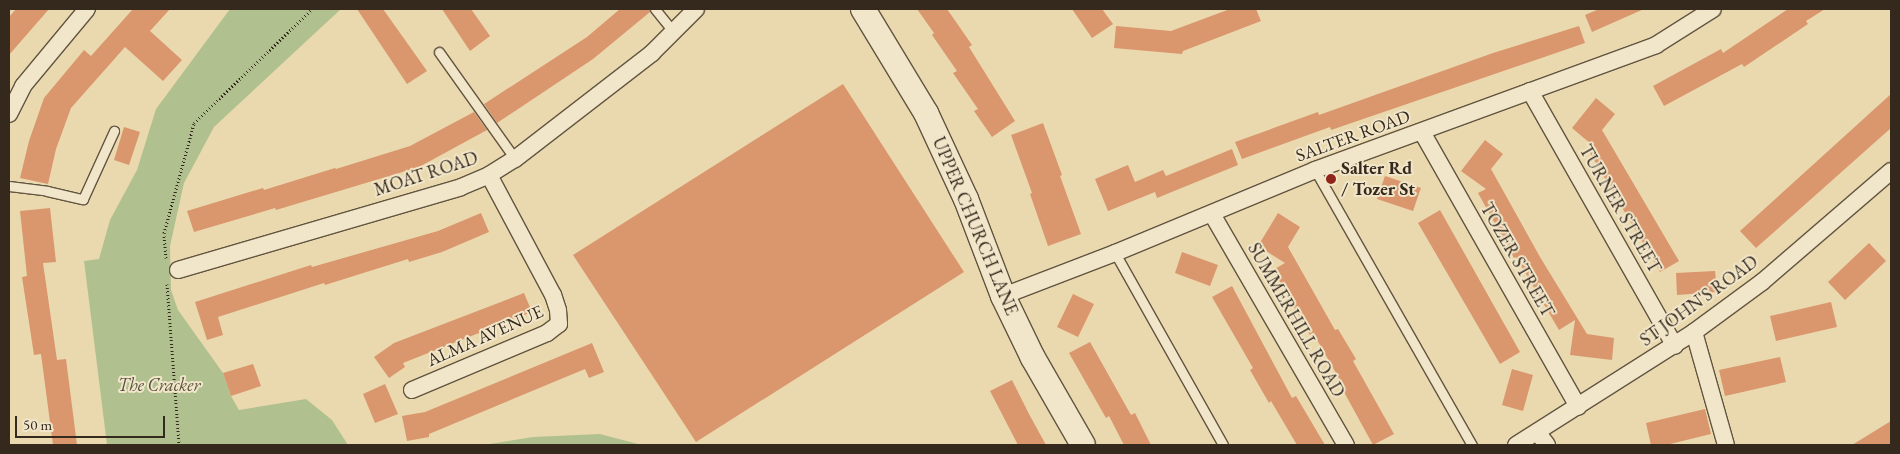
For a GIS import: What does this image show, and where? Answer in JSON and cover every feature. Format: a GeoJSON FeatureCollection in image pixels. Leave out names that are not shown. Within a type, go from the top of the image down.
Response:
{"type":"FeatureCollection","features":[{"type":"Feature","properties":{"kind":"main road","name":"UPPER CHURCH LANE"},"geometry":{"type":"LineString","coordinates":[[864,9],[926,113],[966,200],[1003,296],[1033,358],[1083,445]]}},
{"type":"Feature","properties":{"kind":"street"},"geometry":{"type":"LineString","coordinates":[[10,110],[24,86],[87,9]]}},
{"type":"Feature","properties":{"kind":"street","name":"MOAT ROAD"},"geometry":{"type":"LineString","coordinates":[[171,271],[461,187],[490,175],[515,159],[652,53],[696,9]]}},
{"type":"Feature","properties":{"kind":"street","name":"SALTER ROAD"},"geometry":{"type":"LineString","coordinates":[[1003,296],[1212,214],[1315,170],[1656,45],[1713,9]]}},
{"type":"Feature","properties":{"kind":"street","name":"TURNER STREET"},"geometry":{"type":"LineString","coordinates":[[1530,92],[1676,346]]}},
{"type":"Feature","properties":{"kind":"street","name":"TOZER STREET"},"geometry":{"type":"LineString","coordinates":[[1422,132],[1578,407]]}},
{"type":"Feature","properties":{"kind":"street","name":"ALMA AVENUE"},"geometry":{"type":"LineString","coordinates":[[412,390],[547,333],[559,324],[558,310],[553,295],[490,175]]}},
{"type":"Feature","properties":{"kind":"street","name":"ST JOHN'S ROAD"},"geometry":{"type":"LineString","coordinates":[[1516,445],[1676,346],[1762,282],[1888,180]]}},
{"type":"Feature","properties":{"kind":"street","name":"SUMMERHILL ROAD"},"geometry":{"type":"LineString","coordinates":[[1212,214],[1346,445]]}},
{"type":"Feature","properties":{"kind":"street"},"geometry":{"type":"LineString","coordinates":[[1694,332],[1726,445]]}},
{"type":"Feature","properties":{"kind":"street"},"geometry":{"type":"LineString","coordinates":[[1537,432],[1547,445]]}},
{"type":"Feature","properties":{"kind":"lane"},"geometry":{"type":"LineString","coordinates":[[655,9],[673,31]]}},
{"type":"Feature","properties":{"kind":"lane"},"geometry":{"type":"LineString","coordinates":[[439,52],[515,159]]}},
{"type":"Feature","properties":{"kind":"lane"},"geometry":{"type":"LineString","coordinates":[[9,186],[47,190],[83,199],[114,131]]}},
{"type":"Feature","properties":{"kind":"lane"},"geometry":{"type":"LineString","coordinates":[[1315,170],[1472,445]]}},
{"type":"Feature","properties":{"kind":"lane"},"geometry":{"type":"LineString","coordinates":[[1115,253],[1223,445]]}},
{"type":"Feature","properties":{"kind":"path"},"geometry":{"type":"LineString","coordinates":[[179,445],[171,271],[164,234],[194,123],[312,9]]}},
{"type":"Feature","properties":{"kind":"green space","name":"The Cracker"},"geometry":{"type":"Polygon","coordinates":[[[230,9],[341,9],[214,127],[184,183],[170,246],[171,290],[178,310],[223,373],[231,396],[239,410],[306,399],[332,420],[348,445],[107,445],[84,261],[99,259],[110,220],[137,170],[156,109],[230,9]]]}},
{"type":"Feature","properties":{"kind":"green space"},"geometry":{"type":"Polygon","coordinates":[[[600,434],[638,444],[655,445],[483,445],[533,437],[600,434]]]}},
{"type":"Feature","properties":{"kind":"building"},"geometry":{"type":"Polygon","coordinates":[[[16,9],[49,9],[9,55],[9,17],[16,9]]]}},
{"type":"Feature","properties":{"kind":"building"},"geometry":{"type":"Polygon","coordinates":[[[133,9],[170,9],[150,31],[182,60],[163,81],[125,47],[71,108],[56,149],[48,184],[20,178],[29,141],[44,98],[84,50],[91,56],[133,9]]]}},
{"type":"Feature","properties":{"kind":"building"},"geometry":{"type":"Polygon","coordinates":[[[357,9],[383,9],[427,71],[407,84],[357,9]]]}},
{"type":"Feature","properties":{"kind":"building"},"geometry":{"type":"Polygon","coordinates":[[[442,9],[471,9],[490,36],[470,51],[442,9]]]}},
{"type":"Feature","properties":{"kind":"building"},"geometry":{"type":"Polygon","coordinates":[[[620,9],[649,9],[650,12],[593,59],[497,123],[484,104],[587,37],[620,9]]]}},
{"type":"Feature","properties":{"kind":"building"},"geometry":{"type":"Polygon","coordinates":[[[917,9],[947,9],[972,45],[969,47],[1015,121],[992,137],[974,111],[978,109],[953,73],[957,71],[917,9]]]}},
{"type":"Feature","properties":{"kind":"building"},"geometry":{"type":"Polygon","coordinates":[[[1072,9],[1102,9],[1113,24],[1092,38],[1072,9]]]}},
{"type":"Feature","properties":{"kind":"building"},"geometry":{"type":"Polygon","coordinates":[[[1230,9],[1256,9],[1261,21],[1183,51],[1182,54],[1114,48],[1116,26],[1171,31],[1230,9]]]}},
{"type":"Feature","properties":{"kind":"building"},"geometry":{"type":"Polygon","coordinates":[[[1599,9],[1644,9],[1592,32],[1585,15],[1599,9]]]}},
{"type":"Feature","properties":{"kind":"building"},"geometry":{"type":"Polygon","coordinates":[[[1788,9],[1825,9],[1806,21],[1808,24],[1744,67],[1742,64],[1664,106],[1653,86],[1721,49],[1723,53],[1788,9]]]}},
{"type":"Feature","properties":{"kind":"building"},"geometry":{"type":"Polygon","coordinates":[[[1579,26],[1585,43],[1331,130],[1330,127],[1242,159],[1235,142],[1318,112],[1319,115],[1493,53],[1579,26]]]}},
{"type":"Feature","properties":{"kind":"building"},"geometry":{"type":"Polygon","coordinates":[[[843,84],[964,272],[696,442],[573,255],[843,84]]]}},
{"type":"Feature","properties":{"kind":"building"},"geometry":{"type":"Polygon","coordinates":[[[1891,94],[1891,128],[1756,248],[1740,231],[1891,94]]]}},
{"type":"Feature","properties":{"kind":"building"},"geometry":{"type":"Polygon","coordinates":[[[1596,98],[1615,114],[1602,130],[1679,261],[1660,272],[1590,153],[1597,149],[1572,128],[1596,98]]]}},
{"type":"Feature","properties":{"kind":"building"},"geometry":{"type":"Polygon","coordinates":[[[474,112],[487,130],[419,167],[276,210],[275,208],[194,232],[187,211],[410,146],[474,112]]]}},
{"type":"Feature","properties":{"kind":"building"},"geometry":{"type":"Polygon","coordinates":[[[1043,123],[1081,234],[1048,246],[1030,194],[1032,193],[1011,135],[1043,123]]]}},
{"type":"Feature","properties":{"kind":"building"},"geometry":{"type":"Polygon","coordinates":[[[124,127],[140,132],[129,165],[114,160],[124,127]]]}},
{"type":"Feature","properties":{"kind":"building"},"geometry":{"type":"Polygon","coordinates":[[[1485,140],[1503,154],[1491,169],[1540,257],[1587,334],[1614,338],[1612,360],[1570,355],[1575,320],[1559,330],[1516,257],[1514,258],[1478,193],[1486,189],[1461,171],[1485,140]]]}},
{"type":"Feature","properties":{"kind":"building"},"geometry":{"type":"Polygon","coordinates":[[[1232,149],[1238,165],[1157,198],[1155,192],[1108,211],[1095,179],[1128,165],[1135,182],[1163,170],[1166,176],[1232,149]]]}},
{"type":"Feature","properties":{"kind":"building"},"geometry":{"type":"Polygon","coordinates":[[[1385,176],[1421,188],[1413,211],[1377,199],[1385,176]]]}},
{"type":"Feature","properties":{"kind":"building"},"geometry":{"type":"Polygon","coordinates":[[[50,208],[56,262],[43,263],[57,360],[66,359],[77,445],[53,445],[41,354],[34,355],[22,277],[27,276],[20,211],[50,208]]]}},
{"type":"Feature","properties":{"kind":"building"},"geometry":{"type":"Polygon","coordinates":[[[1440,210],[1520,352],[1500,364],[1418,223],[1440,210]]]}},
{"type":"Feature","properties":{"kind":"building"},"geometry":{"type":"Polygon","coordinates":[[[481,213],[489,232],[442,252],[409,262],[408,259],[325,285],[324,283],[218,317],[223,335],[207,340],[195,302],[311,265],[312,267],[438,231],[481,213]]]}},
{"type":"Feature","properties":{"kind":"building"},"geometry":{"type":"Polygon","coordinates":[[[1278,213],[1300,227],[1288,247],[1335,330],[1338,329],[1356,359],[1353,361],[1394,434],[1373,445],[1338,381],[1340,380],[1313,333],[1310,335],[1273,270],[1285,263],[1258,246],[1278,213]]]}},
{"type":"Feature","properties":{"kind":"building"},"geometry":{"type":"Polygon","coordinates":[[[1869,243],[1886,261],[1845,300],[1828,282],[1869,243]]]}},
{"type":"Feature","properties":{"kind":"building"},"geometry":{"type":"Polygon","coordinates":[[[1182,252],[1218,265],[1210,286],[1175,273],[1182,252]]]}},
{"type":"Feature","properties":{"kind":"building"},"geometry":{"type":"Polygon","coordinates":[[[1715,271],[1717,292],[1677,295],[1676,273],[1715,271]]]}},
{"type":"Feature","properties":{"kind":"building"},"geometry":{"type":"Polygon","coordinates":[[[1232,286],[1292,398],[1296,396],[1325,445],[1297,445],[1271,401],[1269,403],[1250,370],[1253,368],[1212,297],[1232,286]]]}},
{"type":"Feature","properties":{"kind":"building"},"geometry":{"type":"Polygon","coordinates":[[[524,293],[532,312],[403,363],[405,367],[389,378],[374,357],[394,343],[524,293]]]}},
{"type":"Feature","properties":{"kind":"building"},"geometry":{"type":"Polygon","coordinates":[[[1073,294],[1094,304],[1078,337],[1057,327],[1073,294]]]}},
{"type":"Feature","properties":{"kind":"building"},"geometry":{"type":"Polygon","coordinates":[[[1831,302],[1837,327],[1776,341],[1770,316],[1831,302]]]}},
{"type":"Feature","properties":{"kind":"building"},"geometry":{"type":"Polygon","coordinates":[[[1090,342],[1131,415],[1135,413],[1151,445],[1124,445],[1109,416],[1106,418],[1069,353],[1090,342]]]}},
{"type":"Feature","properties":{"kind":"building"},"geometry":{"type":"Polygon","coordinates":[[[592,343],[604,372],[589,378],[585,369],[429,434],[429,437],[407,441],[402,416],[425,412],[592,343]]]}},
{"type":"Feature","properties":{"kind":"building"},"geometry":{"type":"Polygon","coordinates":[[[1780,357],[1786,382],[1725,396],[1719,370],[1780,357]]]}},
{"type":"Feature","properties":{"kind":"building"},"geometry":{"type":"Polygon","coordinates":[[[253,364],[261,386],[231,396],[223,373],[253,364]]]}},
{"type":"Feature","properties":{"kind":"building"},"geometry":{"type":"Polygon","coordinates":[[[1512,369],[1533,375],[1523,411],[1502,405],[1512,369]]]}},
{"type":"Feature","properties":{"kind":"building"},"geometry":{"type":"Polygon","coordinates":[[[1012,380],[1046,445],[1018,445],[990,391],[1012,380]]]}},
{"type":"Feature","properties":{"kind":"building"},"geometry":{"type":"Polygon","coordinates":[[[385,384],[398,414],[375,423],[363,394],[385,384]]]}},
{"type":"Feature","properties":{"kind":"building"},"geometry":{"type":"Polygon","coordinates":[[[1705,409],[1711,434],[1666,445],[1651,445],[1646,423],[1705,409]]]}},
{"type":"Feature","properties":{"kind":"building"},"geometry":{"type":"Polygon","coordinates":[[[1891,421],[1891,445],[1852,445],[1891,421]]]}},
{"type":"Feature","properties":{"kind":"place","name":"Salter Rd / Tozer St"},"geometry":{"type":"Point","coordinates":[1331,179]}}]}
